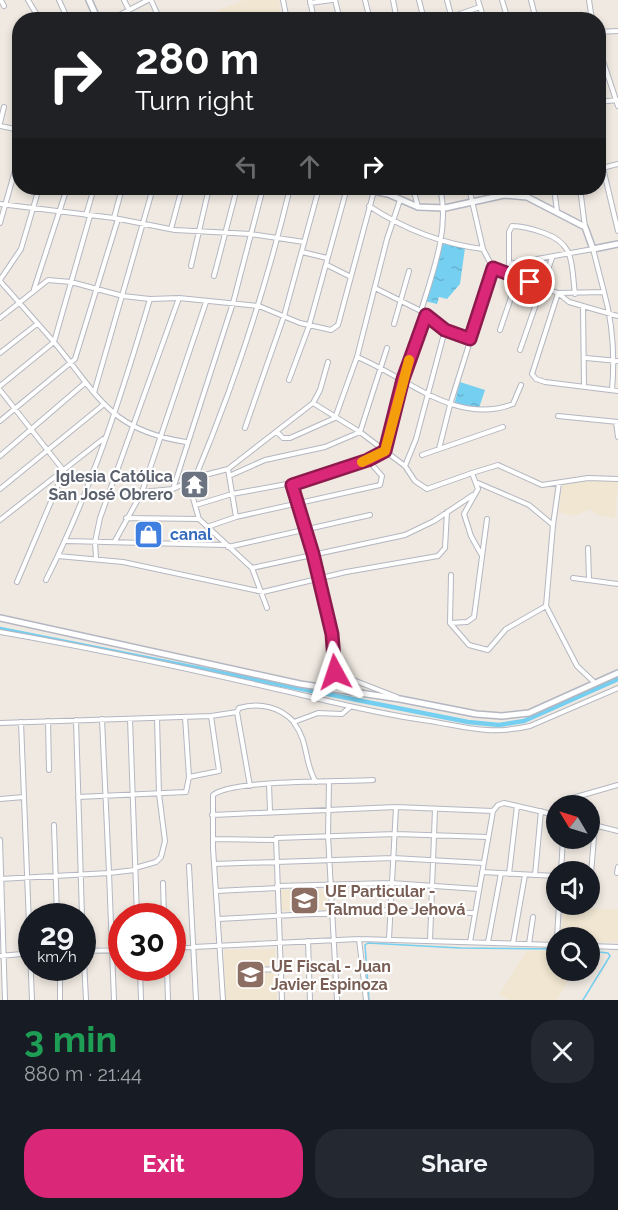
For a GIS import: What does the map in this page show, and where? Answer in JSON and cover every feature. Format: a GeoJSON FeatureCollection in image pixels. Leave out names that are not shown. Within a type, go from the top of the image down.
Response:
{"type":"FeatureCollection","features":[{"type":"Feature","properties":{"kind":"street"},"geometry":{"type":"LineString","coordinates":[[1,0],[4,6]]}},
{"type":"Feature","properties":{"kind":"street"},"geometry":{"type":"LineString","coordinates":[[123,0],[129,10]]}},
{"type":"Feature","properties":{"kind":"street"},"geometry":{"type":"LineString","coordinates":[[125,12],[149,0]]}},
{"type":"Feature","properties":{"kind":"street"},"geometry":{"type":"LineString","coordinates":[[310,2],[333,0]]}},
{"type":"Feature","properties":{"kind":"street"},"geometry":{"type":"LineString","coordinates":[[478,0],[481,12]]}},
{"type":"Feature","properties":{"kind":"street"},"geometry":{"type":"LineString","coordinates":[[467,12],[480,7]]}},
{"type":"Feature","properties":{"kind":"street"},"geometry":{"type":"LineString","coordinates":[[606,69],[618,106]]}},
{"type":"Feature","properties":{"kind":"street"},"geometry":{"type":"LineString","coordinates":[[0,125],[4,107]]}},
{"type":"Feature","properties":{"kind":"street"},"geometry":{"type":"LineString","coordinates":[[0,223],[12,185]]}},
{"type":"Feature","properties":{"kind":"street"},"geometry":{"type":"LineString","coordinates":[[606,187],[618,231]]}},
{"type":"Feature","properties":{"kind":"street"},"geometry":{"type":"LineString","coordinates":[[37,195],[21,249],[0,280],[112,414],[162,438],[186,442]]}},
{"type":"Feature","properties":{"kind":"street"},"geometry":{"type":"LineString","coordinates":[[33,291],[65,195]]}},
{"type":"Feature","properties":{"kind":"street"},"geometry":{"type":"LineString","coordinates":[[64,471],[0,388],[54,342],[92,195]]}},
{"type":"Feature","properties":{"kind":"street"},"geometry":{"type":"LineString","coordinates":[[0,421],[72,364],[78,354],[121,195]]}},
{"type":"Feature","properties":{"kind":"street"},"geometry":{"type":"LineString","coordinates":[[94,393],[151,195]]}},
{"type":"Feature","properties":{"kind":"street"},"geometry":{"type":"LineString","coordinates":[[171,229],[180,195]]}},
{"type":"Feature","properties":{"kind":"street"},"geometry":{"type":"LineString","coordinates":[[191,266],[207,195]]}},
{"type":"Feature","properties":{"kind":"street"},"geometry":{"type":"LineString","coordinates":[[214,276],[235,195]]}},
{"type":"Feature","properties":{"kind":"street"},"geometry":{"type":"LineString","coordinates":[[173,489],[186,442],[233,303],[261,195]]}},
{"type":"Feature","properties":{"kind":"street"},"geometry":{"type":"LineString","coordinates":[[195,478],[221,417],[259,306],[289,195]]}},
{"type":"Feature","properties":{"kind":"street"},"geometry":{"type":"LineString","coordinates":[[245,428],[284,316],[317,195]]}},
{"type":"Feature","properties":{"kind":"street"},"geometry":{"type":"LineString","coordinates":[[289,380],[309,326],[345,195]]}},
{"type":"Feature","properties":{"kind":"street"},"geometry":{"type":"LineString","coordinates":[[0,318],[48,280],[71,282],[123,296],[150,299],[179,298],[259,306],[309,326],[331,330],[335,328],[351,277],[373,195]]}},
{"type":"Feature","properties":{"kind":"street"},"geometry":{"type":"LineString","coordinates":[[390,195],[418,207],[445,208],[506,195]]}},
{"type":"Feature","properties":{"kind":"street"},"geometry":{"type":"LineString","coordinates":[[415,195],[418,207]]}},
{"type":"Feature","properties":{"kind":"street"},"geometry":{"type":"LineString","coordinates":[[421,311],[441,241],[445,208],[442,195]]}},
{"type":"Feature","properties":{"kind":"street"},"geometry":{"type":"LineString","coordinates":[[471,195],[483,249],[493,268],[558,293],[604,292]]}},
{"type":"Feature","properties":{"kind":"street"},"geometry":{"type":"LineString","coordinates":[[531,195],[585,227]]}},
{"type":"Feature","properties":{"kind":"street"},"geometry":{"type":"LineString","coordinates":[[555,195],[557,211]]}},
{"type":"Feature","properties":{"kind":"street"},"geometry":{"type":"LineString","coordinates":[[581,195],[585,227],[610,314],[616,361],[612,390]]}},
{"type":"Feature","properties":{"kind":"street"},"geometry":{"type":"LineString","coordinates":[[277,432],[283,438],[290,438],[335,418],[357,357],[392,222],[400,200]]}},
{"type":"Feature","properties":{"kind":"street"},"geometry":{"type":"LineString","coordinates":[[0,204],[61,210],[171,229],[279,236],[304,242]]}},
{"type":"Feature","properties":{"kind":"street"},"geometry":{"type":"LineString","coordinates":[[369,206],[392,222],[441,241],[483,249]]}},
{"type":"Feature","properties":{"kind":"street"},"geometry":{"type":"LineString","coordinates":[[508,274],[508,232],[512,226],[533,228],[560,238],[569,254],[575,294]]}},
{"type":"Feature","properties":{"kind":"street"},"geometry":{"type":"LineString","coordinates":[[509,264],[552,258],[618,244]]}},
{"type":"Feature","properties":{"kind":"street"},"geometry":{"type":"LineString","coordinates":[[302,252],[327,258]]}},
{"type":"Feature","properties":{"kind":"street"},"geometry":{"type":"LineString","coordinates":[[520,350],[552,258]]}},
{"type":"Feature","properties":{"kind":"street"},"geometry":{"type":"LineString","coordinates":[[327,264],[351,277]]}},
{"type":"Feature","properties":{"kind":"street"},"geometry":{"type":"LineString","coordinates":[[439,449],[450,405],[493,268]]}},
{"type":"Feature","properties":{"kind":"street"},"geometry":{"type":"LineString","coordinates":[[394,324],[399,299],[409,271]]}},
{"type":"Feature","properties":{"kind":"street"},"geometry":{"type":"LineString","coordinates":[[500,330],[518,277]]}},
{"type":"Feature","properties":{"kind":"street"},"geometry":{"type":"LineString","coordinates":[[375,288],[421,311],[445,330],[470,339]]}},
{"type":"Feature","properties":{"kind":"street"},"geometry":{"type":"LineString","coordinates":[[558,293],[569,302],[618,316]]}},
{"type":"Feature","properties":{"kind":"street"},"geometry":{"type":"LineString","coordinates":[[558,293],[532,374],[536,379],[545,382],[618,391]]}},
{"type":"Feature","properties":{"kind":"street"},"geometry":{"type":"LineString","coordinates":[[96,558],[95,542],[100,518],[135,427],[179,298]]}},
{"type":"Feature","properties":{"kind":"street"},"geometry":{"type":"LineString","coordinates":[[46,580],[66,541],[112,414],[150,299]]}},
{"type":"Feature","properties":{"kind":"street"},"geometry":{"type":"LineString","coordinates":[[115,541],[142,492],[206,302]]}},
{"type":"Feature","properties":{"kind":"street"},"geometry":{"type":"LineString","coordinates":[[583,306],[586,358],[584,386]]}},
{"type":"Feature","properties":{"kind":"street"},"geometry":{"type":"LineString","coordinates":[[196,505],[232,494],[292,485],[368,460],[385,451],[403,379],[426,315]]}},
{"type":"Feature","properties":{"kind":"street"},"geometry":{"type":"LineString","coordinates":[[0,353],[37,323]]}},
{"type":"Feature","properties":{"kind":"street"},"geometry":{"type":"LineString","coordinates":[[405,466],[416,439],[445,330]]}},
{"type":"Feature","properties":{"kind":"street"},"geometry":{"type":"LineString","coordinates":[[229,476],[265,460],[325,447],[360,432],[387,348]]}},
{"type":"Feature","properties":{"kind":"street"},"geometry":{"type":"LineString","coordinates":[[357,357],[381,366],[450,405],[476,410],[510,405],[521,385]]}},
{"type":"Feature","properties":{"kind":"street"},"geometry":{"type":"LineString","coordinates":[[586,358],[616,361]]}},
{"type":"Feature","properties":{"kind":"street"},"geometry":{"type":"LineString","coordinates":[[142,492],[173,489],[195,478],[228,469],[313,403],[320,390],[328,362]]}},
{"type":"Feature","properties":{"kind":"street"},"geometry":{"type":"LineString","coordinates":[[0,456],[85,384]]}},
{"type":"Feature","properties":{"kind":"street"},"geometry":{"type":"LineString","coordinates":[[313,403],[360,432],[405,466],[415,481],[428,489],[498,465],[542,485],[588,478],[618,479]]}},
{"type":"Feature","properties":{"kind":"street"},"geometry":{"type":"LineString","coordinates":[[0,489],[103,405]]}},
{"type":"Feature","properties":{"kind":"street"},"geometry":{"type":"LineString","coordinates":[[558,416],[617,422],[618,436]]}},
{"type":"Feature","properties":{"kind":"street"},"geometry":{"type":"LineString","coordinates":[[422,455],[502,427]]}},
{"type":"Feature","properties":{"kind":"street"},"geometry":{"type":"LineString","coordinates":[[1,517],[103,439]]}},
{"type":"Feature","properties":{"kind":"street"},"geometry":{"type":"LineString","coordinates":[[207,527],[236,517],[380,485],[382,476],[368,460]]}},
{"type":"Feature","properties":{"kind":"street"},"geometry":{"type":"LineString","coordinates":[[228,469],[236,517]]}},
{"type":"Feature","properties":{"kind":"street"},"geometry":{"type":"LineString","coordinates":[[17,582],[64,471]]}},
{"type":"Feature","properties":{"kind":"street"},"geometry":{"type":"LineString","coordinates":[[472,473],[478,483],[478,492],[464,514],[471,536],[481,554]]}},
{"type":"Feature","properties":{"kind":"street"},"geometry":{"type":"LineString","coordinates":[[188,482],[200,519],[226,546],[252,567],[267,608]]}},
{"type":"Feature","properties":{"kind":"street"},"geometry":{"type":"LineString","coordinates":[[478,483],[529,505],[552,525]]}},
{"type":"Feature","properties":{"kind":"street"},"geometry":{"type":"LineString","coordinates":[[559,483],[552,525],[546,606],[578,666],[596,683]]}},
{"type":"Feature","properties":{"kind":"street"},"geometry":{"type":"LineString","coordinates":[[292,485],[313,554],[332,634],[335,672],[400,699]]}},
{"type":"Feature","properties":{"kind":"street"},"geometry":{"type":"LineString","coordinates":[[252,567],[405,535],[447,513],[478,492]]}},
{"type":"Feature","properties":{"kind":"street"},"geometry":{"type":"LineString","coordinates":[[58,556],[96,558],[262,592],[346,572],[438,556],[446,548],[447,513]]}},
{"type":"Feature","properties":{"kind":"street"},"geometry":{"type":"LineString","coordinates":[[66,541],[115,541],[172,545],[202,542],[226,546],[370,515]]}},
{"type":"Feature","properties":{"kind":"street"},"geometry":{"type":"LineString","coordinates":[[126,518],[200,519]]}},
{"type":"Feature","properties":{"kind":"street"},"geometry":{"type":"LineString","coordinates":[[450,624],[467,622],[474,617],[487,519]]}},
{"type":"Feature","properties":{"kind":"street"},"geometry":{"type":"LineString","coordinates":[[588,548],[589,579]]}},
{"type":"Feature","properties":{"kind":"street"},"geometry":{"type":"LineString","coordinates":[[451,575],[450,624],[469,645],[484,650],[492,647],[512,624],[546,606]]}},
{"type":"Feature","properties":{"kind":"street"},"geometry":{"type":"LineString","coordinates":[[573,578],[618,584]]}},
{"type":"Feature","properties":{"kind":"street"},"geometry":{"type":"LineString","coordinates":[[0,618],[300,684],[400,699],[442,709],[502,716],[529,713],[618,673]]}},
{"type":"Feature","properties":{"kind":"street"},"geometry":{"type":"LineString","coordinates":[[0,632],[467,730],[516,729],[530,726],[618,688]]}},
{"type":"Feature","properties":{"kind":"street"},"geometry":{"type":"LineString","coordinates":[[0,723],[211,716],[237,712],[241,707],[271,707],[283,711],[294,722],[306,742],[312,776],[316,783]]}},
{"type":"Feature","properties":{"kind":"street"},"geometry":{"type":"LineString","coordinates":[[294,722],[318,712],[342,714],[350,707]]}},
{"type":"Feature","properties":{"kind":"street"},"geometry":{"type":"LineString","coordinates":[[237,712],[250,786]]}},
{"type":"Feature","properties":{"kind":"street"},"geometry":{"type":"LineString","coordinates":[[189,777],[219,771],[211,716]]}},
{"type":"Feature","properties":{"kind":"street"},"geometry":{"type":"LineString","coordinates":[[78,797],[186,792],[189,777],[185,717]]}},
{"type":"Feature","properties":{"kind":"street"},"geometry":{"type":"LineString","coordinates":[[130,718],[136,903]]}},
{"type":"Feature","properties":{"kind":"street"},"geometry":{"type":"LineString","coordinates":[[1,879],[109,873],[135,869],[156,862],[164,849],[159,794],[157,718]]}},
{"type":"Feature","properties":{"kind":"street"},"geometry":{"type":"LineString","coordinates":[[102,719],[110,903]]}},
{"type":"Feature","properties":{"kind":"street"},"geometry":{"type":"LineString","coordinates":[[76,720],[82,903]]}},
{"type":"Feature","properties":{"kind":"street"},"geometry":{"type":"LineString","coordinates":[[48,721],[50,770]]}},
{"type":"Feature","properties":{"kind":"street"},"geometry":{"type":"LineString","coordinates":[[21,722],[29,903]]}},
{"type":"Feature","properties":{"kind":"street"},"geometry":{"type":"LineString","coordinates":[[223,1000],[212,814],[212,799],[216,792],[270,784],[374,780]]}},
{"type":"Feature","properties":{"kind":"street"},"geometry":{"type":"LineString","coordinates":[[329,782],[328,835],[337,1000]]}},
{"type":"Feature","properties":{"kind":"street"},"geometry":{"type":"LineString","coordinates":[[270,784],[270,811]]}},
{"type":"Feature","properties":{"kind":"street"},"geometry":{"type":"LineString","coordinates":[[581,795],[618,785]]}},
{"type":"Feature","properties":{"kind":"street"},"geometry":{"type":"LineString","coordinates":[[0,799],[24,797]]}},
{"type":"Feature","properties":{"kind":"street"},"geometry":{"type":"LineString","coordinates":[[470,942],[473,913],[493,811],[498,805],[504,803],[546,812]]}},
{"type":"Feature","properties":{"kind":"street"},"geometry":{"type":"LineString","coordinates":[[509,874],[517,806]]}},
{"type":"Feature","properties":{"kind":"street"},"geometry":{"type":"LineString","coordinates":[[212,814],[396,807],[493,811]]}},
{"type":"Feature","properties":{"kind":"street"},"geometry":{"type":"LineString","coordinates":[[389,939],[396,807]]}},
{"type":"Feature","properties":{"kind":"street"},"geometry":{"type":"LineString","coordinates":[[430,941],[430,886],[435,809]]}},
{"type":"Feature","properties":{"kind":"street"},"geometry":{"type":"LineString","coordinates":[[535,875],[541,811]]}},
{"type":"Feature","properties":{"kind":"street"},"geometry":{"type":"LineString","coordinates":[[54,825],[56,903]]}},
{"type":"Feature","properties":{"kind":"street"},"geometry":{"type":"LineString","coordinates":[[600,826],[618,831]]}},
{"type":"Feature","properties":{"kind":"street"},"geometry":{"type":"LineString","coordinates":[[213,839],[275,840],[278,837],[396,834],[488,837]]}},
{"type":"Feature","properties":{"kind":"street"},"geometry":{"type":"LineString","coordinates":[[0,840],[5,1000]]}},
{"type":"Feature","properties":{"kind":"street"},"geometry":{"type":"LineString","coordinates":[[275,840],[282,1000]]}},
{"type":"Feature","properties":{"kind":"street"},"geometry":{"type":"LineString","coordinates":[[214,864],[393,858],[483,863]]}},
{"type":"Feature","properties":{"kind":"street"},"geometry":{"type":"LineString","coordinates":[[189,866],[196,1000]]}},
{"type":"Feature","properties":{"kind":"street"},"geometry":{"type":"LineString","coordinates":[[617,873],[618,867]]}},
{"type":"Feature","properties":{"kind":"street"},"geometry":{"type":"LineString","coordinates":[[482,872],[546,876]]}},
{"type":"Feature","properties":{"kind":"street"},"geometry":{"type":"LineString","coordinates":[[489,942],[501,873]]}},
{"type":"Feature","properties":{"kind":"street"},"geometry":{"type":"LineString","coordinates":[[513,943],[525,875]]}},
{"type":"Feature","properties":{"kind":"street"},"geometry":{"type":"LineString","coordinates":[[163,883],[164,903]]}},
{"type":"Feature","properties":{"kind":"street"},"geometry":{"type":"LineString","coordinates":[[216,891],[391,883],[478,889]]}},
{"type":"Feature","properties":{"kind":"street"},"geometry":{"type":"LineString","coordinates":[[218,919],[278,914],[390,910],[473,913]]}},
{"type":"Feature","properties":{"kind":"street"},"geometry":{"type":"LineString","coordinates":[[529,944],[533,917]]}},
{"type":"Feature","properties":{"kind":"street"},"geometry":{"type":"LineString","coordinates":[[186,947],[359,939],[546,945]]}},
{"type":"Feature","properties":{"kind":"street"},"geometry":{"type":"LineString","coordinates":[[359,939],[366,1000]]}},
{"type":"Feature","properties":{"kind":"street"},"geometry":{"type":"LineString","coordinates":[[308,941],[310,1000]]}},
{"type":"Feature","properties":{"kind":"street"},"geometry":{"type":"LineString","coordinates":[[600,946],[618,947]]}},
{"type":"Feature","properties":{"kind":"street"},"geometry":{"type":"LineString","coordinates":[[3,956],[18,954]]}},
{"type":"Feature","properties":{"kind":"street"},"geometry":{"type":"LineString","coordinates":[[254,970],[280,969]]}},
{"type":"Feature","properties":{"kind":"street"},"geometry":{"type":"LineString","coordinates":[[32,981],[32,1000]]}},
{"type":"Feature","properties":{"kind":"street"},"geometry":{"type":"LineString","coordinates":[[60,981],[60,1000]]}},
{"type":"Feature","properties":{"kind":"street"},"geometry":{"type":"LineString","coordinates":[[85,981],[86,1000]]}},
{"type":"Feature","properties":{"kind":"street"},"geometry":{"type":"LineString","coordinates":[[113,981],[114,1000]]}},
{"type":"Feature","properties":{"kind":"street"},"geometry":{"type":"LineString","coordinates":[[140,981],[141,1000]]}},
{"type":"Feature","properties":{"kind":"street"},"geometry":{"type":"LineString","coordinates":[[167,981],[168,1000]]}},
{"type":"Feature","properties":{"kind":"shaded area"},"geometry":{"type":"Polygon","coordinates":[[[244,0],[279,0],[280,12],[214,12],[244,0]]]}},
{"type":"Feature","properties":{"kind":"shaded area"},"geometry":{"type":"Polygon","coordinates":[[[583,481],[618,481],[615,518],[598,515],[590,509],[574,516],[559,512],[562,485],[583,481]]]}},
{"type":"Feature","properties":{"kind":"shaded area","name":"UE Particular - Talmud De Jehová"},"geometry":{"type":"Polygon","coordinates":[[[328,889],[328,909],[281,911],[280,890],[328,889]]]}},
{"type":"Feature","properties":{"kind":"shaded area"},"geometry":{"type":"Polygon","coordinates":[[[600,909],[618,909],[618,942],[600,941],[600,927],[562,927],[563,915],[600,915],[600,909]]]}},
{"type":"Feature","properties":{"kind":"shaded area","name":"UE Fiscal - Juan Javier Espinoza"},"geometry":{"type":"Polygon","coordinates":[[[275,949],[277,1000],[225,1000],[224,950],[275,949]]]}},
{"type":"Feature","properties":{"kind":"shaded area"},"geometry":{"type":"Polygon","coordinates":[[[527,950],[546,951],[546,981],[568,981],[557,1000],[510,1000],[499,995],[527,950]]]}},
{"type":"Feature","properties":{"kind":"water"},"geometry":{"type":"Polygon","coordinates":[[[442,242],[465,248],[460,284],[447,299],[439,297],[437,304],[425,301],[442,242]]]}},
{"type":"Feature","properties":{"kind":"water"},"geometry":{"type":"Polygon","coordinates":[[[460,382],[485,390],[478,411],[454,405],[460,382]]]}},
{"type":"Feature","properties":{"kind":"waterway"},"geometry":{"type":"LineString","coordinates":[[0,629],[468,722],[499,725],[524,721],[618,679]]}},
{"type":"Feature","properties":{"kind":"waterway"},"geometry":{"type":"LineString","coordinates":[[369,1000],[365,945],[368,943],[460,948],[546,949]]}},
{"type":"Feature","properties":{"kind":"waterway"},"geometry":{"type":"LineString","coordinates":[[600,952],[608,953],[610,956],[600,972]]}},
{"type":"Feature","properties":{"kind":"waterway"},"geometry":{"type":"LineString","coordinates":[[583,1000],[595,981]]}},
{"type":"Feature","properties":{"kind":"slow traffic"},"geometry":{"type":"LineString","coordinates":[[362,462],[385,451],[388,429],[409,360]]}},
{"type":"Feature","properties":{"kind":"place","name":"Iglesia Católica San José Obrero"},"geometry":{"type":"Point","coordinates":[194,485]}},
{"type":"Feature","properties":{"kind":"place","name":"canal"},"geometry":{"type":"Point","coordinates":[149,534]}},
{"type":"Feature","properties":{"kind":"place","name":"UE Particular - Talmud De Jehová"},"geometry":{"type":"Point","coordinates":[304,900]}},
{"type":"Feature","properties":{"kind":"place","name":"UE Fiscal - Juan Javier Espinoza"},"geometry":{"type":"Point","coordinates":[250,975]}},
{"type":"Feature","properties":{"kind":"route"},"geometry":{"type":"LineString","coordinates":[[335,672],[332,634],[313,554],[292,485],[368,460],[385,451],[386,438],[403,379],[426,315],[445,330],[470,339],[493,268],[530,282]]}}]}
